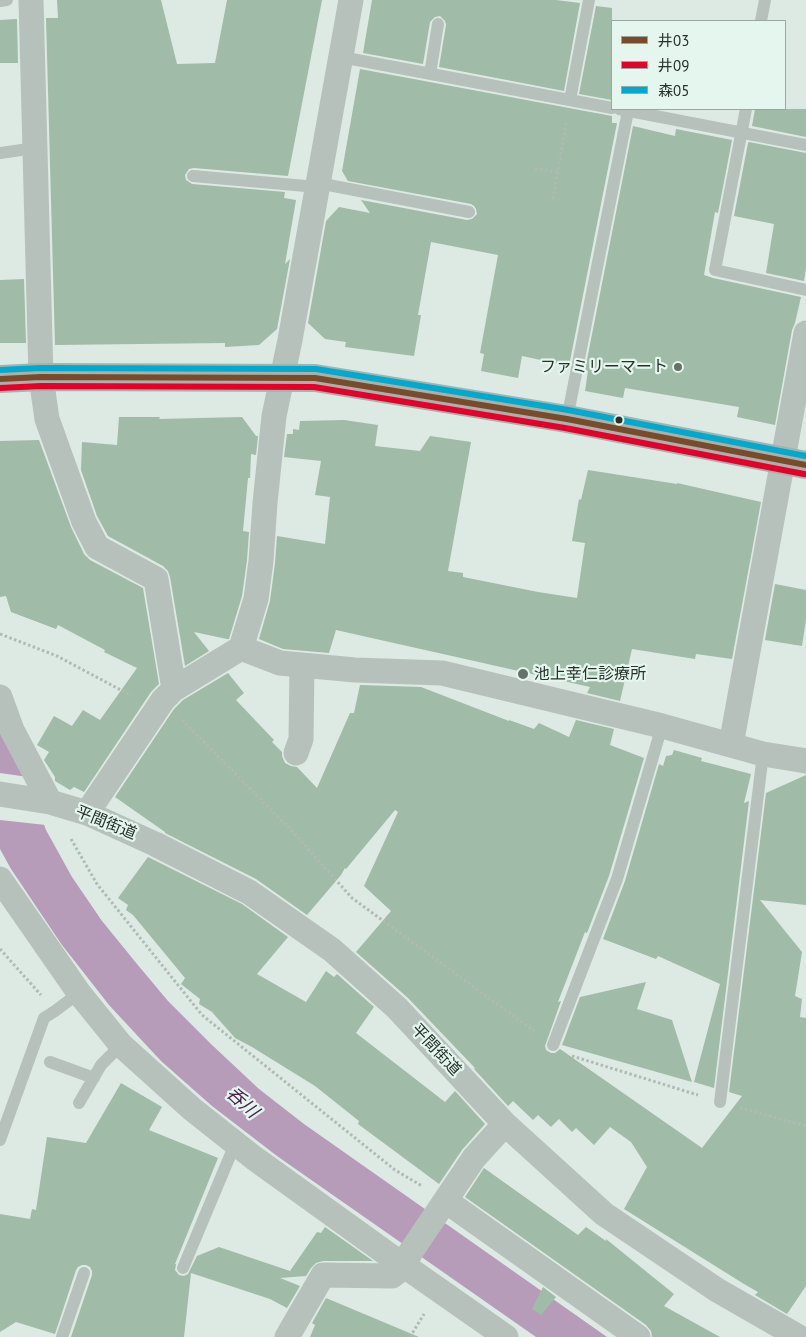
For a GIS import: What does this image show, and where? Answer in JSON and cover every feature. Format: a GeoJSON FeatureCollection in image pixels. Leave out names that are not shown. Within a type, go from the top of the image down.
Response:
{"type":"FeatureCollection","features":[{"type":"Feature","properties":{"kind":"main road"},"geometry":{"type":"LineString","coordinates":[[0,379],[41,377],[315,378],[567,419],[794,462]]}},
{"type":"Feature","properties":{"kind":"street"},"geometry":{"type":"LineString","coordinates":[[31,0],[41,377],[46,419],[84,522],[96,547],[156,579],[164,700]]}},
{"type":"Feature","properties":{"kind":"street"},"geometry":{"type":"LineString","coordinates":[[87,813],[164,700],[241,648],[256,599],[274,416],[283,377],[352,0]]}},
{"type":"Feature","properties":{"kind":"street"},"geometry":{"type":"LineString","coordinates":[[730,745],[794,462],[806,333]]}},
{"type":"Feature","properties":{"kind":"street"},"geometry":{"type":"LineString","coordinates":[[241,648],[280,663],[355,670],[442,673],[662,726],[763,754],[806,760]]}},
{"type":"Feature","properties":{"kind":"street"},"geometry":{"type":"LineString","coordinates":[[296,753],[301,739],[302,665]]}},
{"type":"Feature","properties":{"kind":"street"},"geometry":{"type":"LineString","coordinates":[[0,697],[12,730],[46,802]]}},
{"type":"Feature","properties":{"kind":"street","name":"平間街道"},"geometry":{"type":"LineString","coordinates":[[0,794],[46,802],[87,813],[155,844],[249,892],[332,950],[397,1008],[505,1124],[604,1214],[717,1290],[799,1337]]}},
{"type":"Feature","properties":{"kind":"street"},"geometry":{"type":"LineString","coordinates":[[0,879],[79,993],[121,1045],[192,1109],[235,1144],[407,1260],[506,1337]]}},
{"type":"Feature","properties":{"kind":"street"},"geometry":{"type":"LineString","coordinates":[[287,1337],[323,1274],[392,1276],[407,1260],[474,1158],[505,1124]]}},
{"type":"Feature","properties":{"kind":"street"},"geometry":{"type":"LineString","coordinates":[[444,1203],[638,1337]]}},
{"type":"Feature","properties":{"kind":"lane"},"geometry":{"type":"LineString","coordinates":[[0,1],[7,0]]}},
{"type":"Feature","properties":{"kind":"lane"},"geometry":{"type":"LineString","coordinates":[[570,100],[589,0]]}},
{"type":"Feature","properties":{"kind":"lane"},"geometry":{"type":"LineString","coordinates":[[761,20],[765,0]]}},
{"type":"Feature","properties":{"kind":"lane"},"geometry":{"type":"LineString","coordinates":[[430,74],[438,24]]}},
{"type":"Feature","properties":{"kind":"lane"},"geometry":{"type":"LineString","coordinates":[[341,57],[611,108]]}},
{"type":"Feature","properties":{"kind":"lane"},"geometry":{"type":"LineString","coordinates":[[567,419],[622,110],[806,144]]}},
{"type":"Feature","properties":{"kind":"lane"},"geometry":{"type":"LineString","coordinates":[[746,110],[715,270],[806,290]]}},
{"type":"Feature","properties":{"kind":"lane"},"geometry":{"type":"LineString","coordinates":[[0,153],[35,148]]}},
{"type":"Feature","properties":{"kind":"lane"},"geometry":{"type":"LineString","coordinates":[[193,176],[318,185],[469,212]]}},
{"type":"Feature","properties":{"kind":"lane"},"geometry":{"type":"LineString","coordinates":[[553,1045],[617,879],[662,726]]}},
{"type":"Feature","properties":{"kind":"lane"},"geometry":{"type":"LineString","coordinates":[[720,1102],[763,754]]}},
{"type":"Feature","properties":{"kind":"lane"},"geometry":{"type":"LineString","coordinates":[[0,1140],[44,1018],[79,993]]}},
{"type":"Feature","properties":{"kind":"lane"},"geometry":{"type":"LineString","coordinates":[[79,1104],[101,1065],[121,1045]]}},
{"type":"Feature","properties":{"kind":"lane"},"geometry":{"type":"LineString","coordinates":[[50,1062],[94,1078]]}},
{"type":"Feature","properties":{"kind":"lane"},"geometry":{"type":"LineString","coordinates":[[183,1268],[235,1144]]}},
{"type":"Feature","properties":{"kind":"lane"},"geometry":{"type":"LineString","coordinates":[[62,1337],[84,1273]]}},
{"type":"Feature","properties":{"kind":"path"},"geometry":{"type":"LineString","coordinates":[[553,199],[570,100]]}},
{"type":"Feature","properties":{"kind":"path"},"geometry":{"type":"LineString","coordinates":[[535,169],[558,172]]}},
{"type":"Feature","properties":{"kind":"path"},"geometry":{"type":"LineString","coordinates":[[0,634],[164,700],[294,832],[352,898],[565,1054],[720,1102],[806,1126]]}},
{"type":"Feature","properties":{"kind":"path"},"geometry":{"type":"LineString","coordinates":[[70,836],[98,884],[202,1015],[395,1170],[444,1203]]}},
{"type":"Feature","properties":{"kind":"path"},"geometry":{"type":"LineString","coordinates":[[0,949],[55,1011]]}},
{"type":"Feature","properties":{"kind":"water","name":"呑川"},"geometry":{"type":"Polygon","coordinates":[[[0,723],[25,775],[46,830],[72,877],[102,921],[168,1001],[259,1089],[304,1124],[607,1337],[536,1337],[277,1156],[212,1106],[161,1061],[109,1005],[62,945],[11,869],[0,849],[0,723]]]}},
{"type":"Feature","properties":{"kind":"pier"},"geometry":{"type":"Polygon","coordinates":[[[0,773],[28,777],[46,825],[0,820],[0,773]]]}},
{"type":"Feature","properties":{"kind":"building"},"geometry":{"type":"Polygon","coordinates":[[[57,0],[161,0],[177,64],[215,63],[227,0],[322,0],[288,176],[194,168],[189,169],[185,175],[186,180],[192,184],[285,192],[284,198],[296,200],[285,264],[290,259],[277,329],[259,345],[225,347],[225,343],[55,345],[46,18],[58,18],[57,0]]]}},
{"type":"Feature","properties":{"kind":"building"},"geometry":{"type":"Polygon","coordinates":[[[372,0],[556,0],[580,3],[564,91],[439,67],[446,25],[440,16],[435,17],[430,22],[423,64],[363,53],[372,0]]]}},
{"type":"Feature","properties":{"kind":"building"},"geometry":{"type":"Polygon","coordinates":[[[596,6],[612,8],[611,100],[579,94],[596,6]]]}},
{"type":"Feature","properties":{"kind":"building"},"geometry":{"type":"Polygon","coordinates":[[[17,19],[18,63],[0,63],[0,20],[17,19]]]}},
{"type":"Feature","properties":{"kind":"building"},"geometry":{"type":"Polygon","coordinates":[[[360,69],[612,116],[612,123],[617,123],[569,366],[522,356],[518,378],[481,371],[484,354],[480,353],[498,255],[431,242],[418,315],[421,315],[414,356],[345,347],[346,342],[325,339],[308,323],[326,221],[339,207],[370,213],[361,200],[467,220],[472,219],[477,214],[476,209],[471,204],[348,181],[342,171],[360,69]]]}},
{"type":"Feature","properties":{"kind":"building"},"geometry":{"type":"Polygon","coordinates":[[[806,109],[806,137],[752,126],[755,110],[806,109]]]}},
{"type":"Feature","properties":{"kind":"building"},"geometry":{"type":"Polygon","coordinates":[[[633,126],[675,136],[676,129],[732,140],[718,213],[715,212],[704,275],[801,297],[792,330],[775,425],[737,417],[739,407],[625,388],[623,398],[585,391],[588,371],[585,370],[633,126]]]}},
{"type":"Feature","properties":{"kind":"building"},"geometry":{"type":"Polygon","coordinates":[[[749,142],[806,153],[806,268],[804,281],[766,273],[774,224],[734,216],[749,142]]]}},
{"type":"Feature","properties":{"kind":"building"},"geometry":{"type":"Polygon","coordinates":[[[24,279],[26,343],[0,343],[0,280],[24,279]]]}},
{"type":"Feature","properties":{"kind":"building"},"geometry":{"type":"Polygon","coordinates":[[[119,417],[160,417],[159,419],[242,417],[256,436],[258,436],[256,455],[251,454],[250,478],[248,478],[243,531],[249,532],[242,596],[229,639],[194,632],[209,651],[185,666],[168,571],[163,566],[108,536],[97,516],[81,470],[82,442],[117,445],[119,417]]]}},
{"type":"Feature","properties":{"kind":"building"},"geometry":{"type":"Polygon","coordinates":[[[344,420],[378,425],[375,446],[420,451],[430,436],[471,442],[448,571],[463,573],[463,577],[538,592],[577,598],[585,543],[572,541],[579,499],[581,500],[588,470],[677,483],[761,502],[732,659],[696,654],[695,659],[632,649],[620,701],[587,693],[590,687],[336,630],[329,653],[283,649],[259,639],[270,601],[277,536],[325,544],[330,497],[315,495],[321,461],[284,457],[287,434],[293,434],[293,429],[299,430],[300,421],[344,420]]]}},
{"type":"Feature","properties":{"kind":"building"},"geometry":{"type":"Polygon","coordinates":[[[39,440],[71,527],[84,554],[90,560],[143,588],[159,684],[151,692],[84,792],[74,787],[70,790],[55,781],[55,777],[44,760],[49,752],[37,745],[54,716],[72,726],[83,710],[100,720],[137,668],[104,652],[105,650],[58,625],[56,629],[11,612],[6,596],[0,597],[0,441],[39,440]]]}},
{"type":"Feature","properties":{"kind":"building"},"geometry":{"type":"Polygon","coordinates":[[[775,584],[806,590],[806,619],[802,646],[765,640],[775,584]]]}},
{"type":"Feature","properties":{"kind":"building"},"geometry":{"type":"Polygon","coordinates":[[[228,673],[244,693],[236,700],[274,740],[272,742],[282,752],[285,763],[297,767],[317,788],[350,713],[354,713],[360,685],[421,687],[509,721],[534,729],[539,723],[569,737],[576,720],[614,729],[610,745],[644,758],[609,876],[558,1002],[561,1001],[545,1046],[546,1050],[551,1053],[555,1053],[560,1049],[702,1148],[742,1096],[729,1092],[766,793],[806,775],[806,905],[760,900],[802,952],[795,996],[802,999],[800,1017],[806,1018],[806,1286],[787,1314],[755,1295],[758,1292],[624,1209],[647,1167],[631,1142],[610,1127],[594,1145],[576,1128],[572,1132],[559,1119],[551,1127],[538,1115],[533,1120],[513,1101],[508,1106],[475,1068],[408,998],[356,952],[391,911],[364,886],[398,812],[395,810],[307,915],[256,879],[165,833],[115,797],[174,709],[183,700],[228,673]]]}},
{"type":"Feature","properties":{"kind":"building"},"geometry":{"type":"Polygon","coordinates":[[[674,750],[702,758],[701,761],[751,774],[744,803],[749,801],[714,1088],[694,1082],[720,984],[658,956],[656,959],[603,939],[625,881],[659,764],[663,766],[666,756],[672,755],[674,750]]]}},
{"type":"Feature","properties":{"kind":"building"},"geometry":{"type":"Polygon","coordinates":[[[148,857],[242,904],[288,937],[257,974],[306,1002],[326,971],[334,977],[337,974],[374,1007],[356,1033],[445,1102],[455,1091],[485,1124],[462,1150],[439,1184],[358,1124],[359,1121],[315,1086],[235,1038],[212,1012],[199,1004],[200,999],[181,984],[185,978],[133,915],[126,910],[128,905],[118,898],[148,857]]]}},
{"type":"Feature","properties":{"kind":"building"},"geometry":{"type":"Polygon","coordinates":[[[646,982],[637,1009],[672,1020],[692,1082],[562,1045],[580,997],[646,982]]]}},
{"type":"Feature","properties":{"kind":"building"},"geometry":{"type":"Polygon","coordinates":[[[121,1083],[162,1107],[149,1130],[218,1158],[175,1264],[175,1270],[179,1275],[184,1276],[188,1274],[197,1256],[219,1247],[290,1271],[317,1232],[321,1233],[325,1227],[373,1261],[323,1261],[316,1263],[306,1276],[280,1278],[300,1286],[287,1308],[270,1299],[191,1273],[184,1337],[71,1337],[92,1275],[90,1267],[82,1265],[76,1270],[55,1334],[16,1322],[0,1332],[0,1214],[30,1219],[32,1209],[36,1210],[47,1137],[86,1143],[121,1083]]]}},
{"type":"Feature","properties":{"kind":"building"},"geometry":{"type":"Polygon","coordinates":[[[484,1168],[578,1235],[586,1227],[606,1241],[606,1239],[674,1294],[664,1306],[720,1337],[652,1337],[651,1331],[646,1325],[465,1197],[484,1168]]]}},
{"type":"Feature","properties":{"kind":"building"},"geometry":{"type":"Polygon","coordinates":[[[543,1287],[556,1297],[541,1315],[532,1309],[543,1287]]]}},
{"type":"Feature","properties":{"kind":"building"},"geometry":{"type":"Polygon","coordinates":[[[326,1298],[419,1337],[310,1337],[315,1325],[312,1323],[326,1298]]]}},
{"type":"Feature","properties":{"kind":"transit line","name":"森05"},"geometry":{"type":"LineString","coordinates":[[0,370],[41,368],[316,369],[568,410],[806,456]]}},
{"type":"Feature","properties":{"kind":"transit line","name":"井03"},"geometry":{"type":"LineString","coordinates":[[0,379],[41,377],[315,378],[567,419],[806,465]]}},
{"type":"Feature","properties":{"kind":"transit line","name":"井09"},"geometry":{"type":"LineString","coordinates":[[0,388],[41,386],[314,387],[565,428],[804,474]]}},
{"type":"Feature","properties":{"kind":"place","name":"ファミリーマート"},"geometry":{"type":"Point","coordinates":[678,367]}},
{"type":"Feature","properties":{"kind":"place","name":"池上幸仁診療所"},"geometry":{"type":"Point","coordinates":[523,674]}}]}
